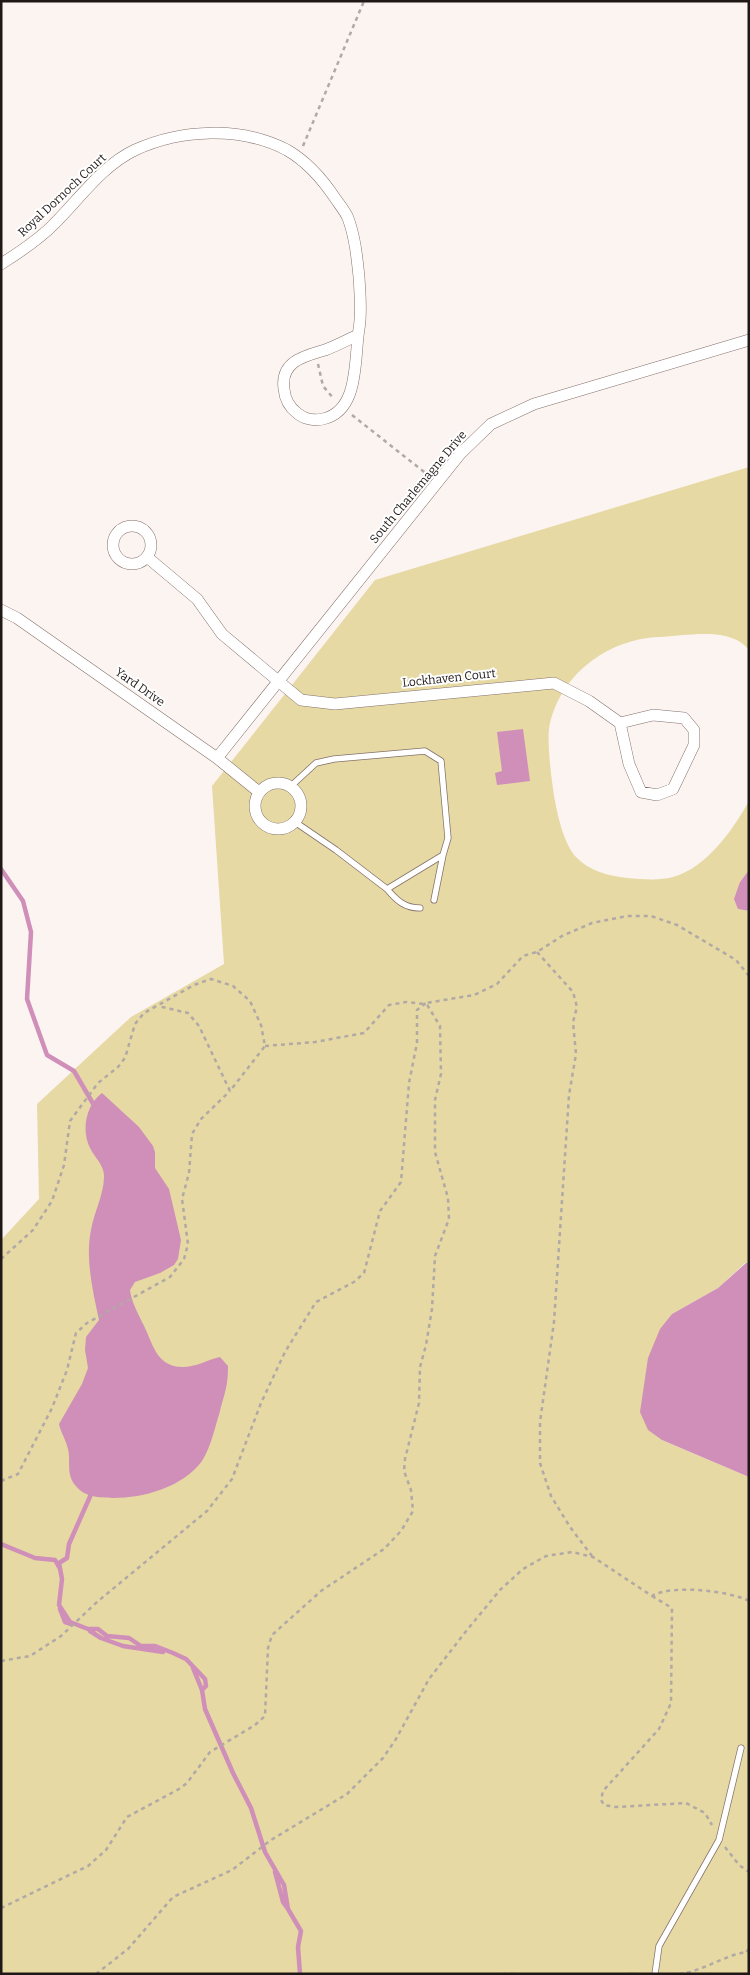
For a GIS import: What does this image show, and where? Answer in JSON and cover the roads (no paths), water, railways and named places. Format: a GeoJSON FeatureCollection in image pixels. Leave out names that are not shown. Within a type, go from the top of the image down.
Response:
{"type":"FeatureCollection","features":[{"type":"Feature","properties":{"kind":"street","name":"Royal Dornoch Court"},"geometry":{"type":"LineString","coordinates":[[1,264],[21,252],[54,224],[109,168],[134,150],[194,133],[230,134],[259,140],[287,151],[322,179],[347,217],[356,250],[362,314],[350,396],[339,412],[320,420],[308,419],[298,414],[288,402],[283,386],[291,365],[302,356],[326,350],[358,335]]}},
{"type":"Feature","properties":{"kind":"street","name":"South Charlemagne Drive"},"geometry":{"type":"LineString","coordinates":[[217,758],[460,454],[490,424],[534,404],[749,340]]}},
{"type":"Feature","properties":{"kind":"street","name":"Lockhaven Court"},"geometry":{"type":"LineString","coordinates":[[147,557],[197,599],[222,634],[301,700],[335,704],[554,683],[589,701],[620,723]]}},
{"type":"Feature","properties":{"kind":"street","name":"Yard Drive"},"geometry":{"type":"LineString","coordinates":[[1,610],[17,618],[217,758],[259,792]]}},
{"type":"Feature","properties":{"kind":"street"},"geometry":{"type":"LineString","coordinates":[[653,715],[684,718],[694,730],[694,744],[673,789],[657,795],[642,792],[629,764],[620,723],[653,715]]}},
{"type":"Feature","properties":{"kind":"street"},"geometry":{"type":"LineString","coordinates":[[279,783],[290,787],[298,794],[301,801],[301,809],[295,822],[281,829],[266,826],[256,814],[256,799],[259,792],[272,784],[279,783]]}},
{"type":"Feature","properties":{"kind":"lane"},"geometry":{"type":"LineString","coordinates":[[290,787],[316,763],[334,759],[425,751],[441,761],[448,838],[434,900]]}},
{"type":"Feature","properties":{"kind":"lane"},"geometry":{"type":"LineString","coordinates":[[295,822],[336,850],[387,889],[396,900],[409,908],[420,908]]}},
{"type":"Feature","properties":{"kind":"lane"},"geometry":{"type":"LineString","coordinates":[[387,889],[443,855]]}},
{"type":"Feature","properties":{"kind":"lane"},"geometry":{"type":"LineString","coordinates":[[655,1974],[659,1946],[718,1840],[741,1748]]}},
{"type":"Feature","properties":{"kind":"waterway"},"geometry":{"type":"LineString","coordinates":[[1,869],[23,901],[31,932],[27,999],[47,1055],[74,1071],[95,1107]]}},
{"type":"Feature","properties":{"kind":"waterway"},"geometry":{"type":"LineString","coordinates":[[92,1492],[69,1544],[67,1558],[59,1563],[62,1579],[59,1605],[70,1622],[88,1629],[98,1629],[107,1636],[129,1638],[141,1646],[155,1646],[186,1659],[205,1679],[206,1686],[202,1690]]}},
{"type":"Feature","properties":{"kind":"waterway"},"geometry":{"type":"LineString","coordinates":[[1,1544],[35,1558],[55,1560],[59,1567]]}},
{"type":"Feature","properties":{"kind":"waterway"},"geometry":{"type":"LineString","coordinates":[[60,1609],[65,1622],[71,1624]]}},
{"type":"Feature","properties":{"kind":"waterway"},"geometry":{"type":"LineString","coordinates":[[90,1631],[101,1638],[123,1646],[163,1652]]}},
{"type":"Feature","properties":{"kind":"waterway"},"geometry":{"type":"LineString","coordinates":[[193,1668],[202,1690],[205,1709],[233,1773],[251,1808],[265,1852],[284,1885],[288,1909],[301,1931],[298,1947],[300,1974]]}},
{"type":"Feature","properties":{"kind":"waterway"},"geometry":{"type":"LineString","coordinates":[[275,1872],[283,1902],[288,1909]]}}]}
